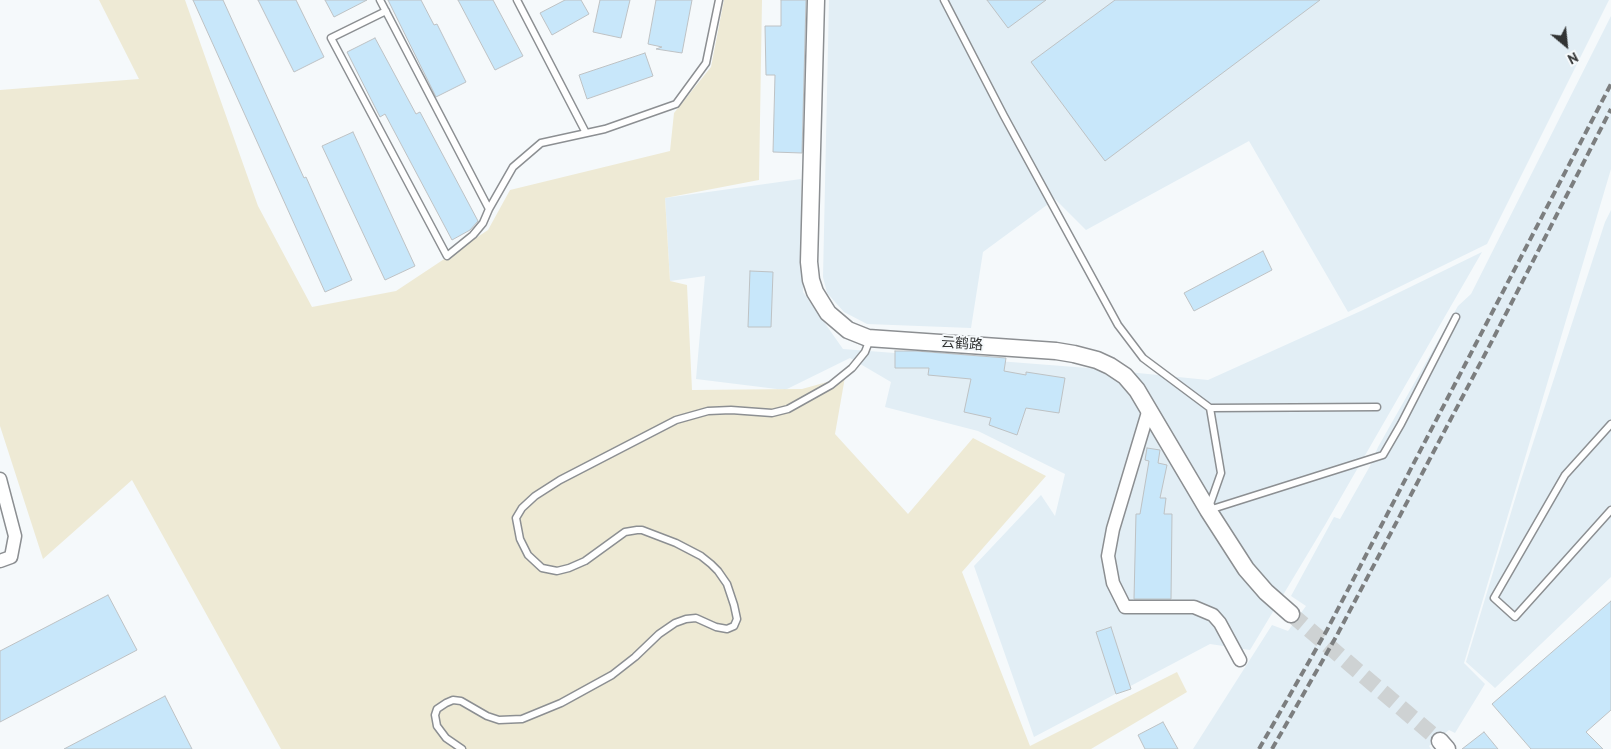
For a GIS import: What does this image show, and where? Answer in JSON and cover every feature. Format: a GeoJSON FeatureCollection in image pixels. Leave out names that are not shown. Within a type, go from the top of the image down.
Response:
{"type":"FeatureCollection","features":[{"type":"Feature","properties":{"kind":"street","name":"云鹤路"},"geometry":{"type":"LineString","coordinates":[[816,0],[809,262],[811,280],[815,292],[828,312],[848,330],[870,338],[1023,348],[1074,354],[1097,360],[1110,366],[1125,376],[1138,390],[1208,510],[1246,569],[1266,592],[1291,614]]}},
{"type":"Feature","properties":{"kind":"street"},"geometry":{"type":"LineString","coordinates":[[1148,409],[1113,529],[1108,556],[1113,583],[1125,608],[1194,607],[1213,615],[1220,623],[1240,660]]}},
{"type":"Feature","properties":{"kind":"street"},"geometry":{"type":"LineString","coordinates":[[0,480],[15,536],[11,557],[0,561]]}},
{"type":"Feature","properties":{"kind":"lane"},"geometry":{"type":"LineString","coordinates":[[380,0],[488,209]]}},
{"type":"Feature","properties":{"kind":"lane"},"geometry":{"type":"LineString","coordinates":[[517,0],[586,133]]}},
{"type":"Feature","properties":{"kind":"lane"},"geometry":{"type":"LineString","coordinates":[[386,11],[330,38],[447,256],[473,235],[483,223],[488,209],[513,167],[541,143],[605,129],[676,104],[706,63],[719,0]]}},
{"type":"Feature","properties":{"kind":"lane"},"geometry":{"type":"LineString","coordinates":[[944,0],[1004,116],[1118,325],[1143,358],[1210,408],[1377,407]]}},
{"type":"Feature","properties":{"kind":"lane"},"geometry":{"type":"LineString","coordinates":[[1208,510],[1383,455],[1456,317]]}},
{"type":"Feature","properties":{"kind":"lane"},"geometry":{"type":"LineString","coordinates":[[462,749],[446,738],[437,726],[435,715],[437,709],[446,703],[453,700],[461,701],[487,716],[499,720],[522,719],[561,703],[612,675],[635,657],[659,634],[675,623],[696,618],[716,627],[728,629],[734,626],[737,619],[727,584],[711,564],[690,549],[642,530],[625,532],[585,561],[569,568],[557,571],[542,568],[528,555],[520,539],[516,518],[522,508],[535,496],[560,480],[676,420],[702,412],[720,410],[772,413],[794,406],[852,368],[865,352],[870,338]]}},
{"type":"Feature","properties":{"kind":"lane"},"geometry":{"type":"LineString","coordinates":[[1208,510],[1221,472],[1210,408]]}},
{"type":"Feature","properties":{"kind":"lane"},"geometry":{"type":"LineString","coordinates":[[1611,424],[1565,474],[1494,598],[1515,617],[1611,510]]}},
{"type":"Feature","properties":{"kind":"shaded area"},"geometry":{"type":"Polygon","coordinates":[[[99,0],[185,0],[258,206],[312,307],[396,291],[488,230],[510,190],[670,151],[674,113],[711,67],[724,0],[762,0],[759,180],[665,198],[670,281],[687,285],[692,390],[802,389],[845,377],[835,434],[908,514],[973,438],[1046,476],[962,572],[1030,746],[1177,672],[1187,692],[1091,749],[281,749],[132,480],[43,559],[0,426],[0,90],[139,79],[99,0]]]}},
{"type":"Feature","properties":{"kind":"shaded area"},"geometry":{"type":"Polygon","coordinates":[[[829,0],[1609,0],[1487,244],[1348,312],[1249,141],[1086,230],[1055,199],[983,252],[971,328],[867,324],[844,312],[827,293],[823,277],[829,0]]]}},
{"type":"Feature","properties":{"kind":"shaded area"},"geometry":{"type":"Polygon","coordinates":[[[1611,16],[1611,169],[1464,663],[1485,684],[1455,733],[1449,730],[1429,746],[1431,749],[1193,749],[1272,625],[1288,631],[1306,606],[1291,596],[1334,517],[1340,519],[1370,466],[1378,447],[1458,306],[1471,294],[1611,16]]]}},
{"type":"Feature","properties":{"kind":"shaded area"},"geometry":{"type":"Polygon","coordinates":[[[801,179],[803,292],[843,349],[1088,368],[1208,380],[1363,310],[1482,252],[1325,525],[1250,650],[1210,644],[1034,737],[974,566],[1041,495],[1055,516],[1065,474],[978,431],[885,407],[891,382],[850,358],[785,390],[696,379],[705,276],[670,281],[665,198],[801,179]]]}},
{"type":"Feature","properties":{"kind":"shaded area"},"geometry":{"type":"Polygon","coordinates":[[[1611,210],[1611,577],[1495,688],[1466,662],[1519,486],[1605,222],[1611,210]]]}},
{"type":"Feature","properties":{"kind":"building"},"geometry":{"type":"Polygon","coordinates":[[[193,0],[223,0],[352,280],[325,292],[193,0]]]}},
{"type":"Feature","properties":{"kind":"building"},"geometry":{"type":"Polygon","coordinates":[[[258,0],[296,0],[324,57],[294,72],[258,0]]]}},
{"type":"Feature","properties":{"kind":"building"},"geometry":{"type":"Polygon","coordinates":[[[325,0],[367,0],[334,17],[325,0]]]}},
{"type":"Feature","properties":{"kind":"building"},"geometry":{"type":"Polygon","coordinates":[[[388,0],[421,0],[434,25],[437,24],[466,82],[436,97],[388,0]]]}},
{"type":"Feature","properties":{"kind":"building"},"geometry":{"type":"Polygon","coordinates":[[[458,0],[493,0],[523,56],[495,70],[458,0]]]}},
{"type":"Feature","properties":{"kind":"building"},"geometry":{"type":"Polygon","coordinates":[[[565,0],[581,0],[589,14],[552,35],[540,13],[565,0]]]}},
{"type":"Feature","properties":{"kind":"building"},"geometry":{"type":"Polygon","coordinates":[[[600,0],[630,0],[621,38],[593,32],[600,0]]]}},
{"type":"Feature","properties":{"kind":"building"},"geometry":{"type":"Polygon","coordinates":[[[656,0],[692,0],[682,53],[656,49],[662,47],[648,44],[656,0]]]}},
{"type":"Feature","properties":{"kind":"building"},"geometry":{"type":"Polygon","coordinates":[[[781,0],[806,0],[802,153],[773,152],[775,75],[766,75],[765,26],[781,26],[781,0]]]}},
{"type":"Feature","properties":{"kind":"building"},"geometry":{"type":"Polygon","coordinates":[[[987,0],[1046,0],[1008,28],[987,0]]]}},
{"type":"Feature","properties":{"kind":"building"},"geometry":{"type":"Polygon","coordinates":[[[1115,0],[1320,0],[1105,161],[1031,62],[1115,0]]]}},
{"type":"Feature","properties":{"kind":"building"},"geometry":{"type":"Polygon","coordinates":[[[375,38],[416,114],[420,112],[478,221],[470,230],[452,240],[385,114],[380,117],[347,52],[375,38]]]}},
{"type":"Feature","properties":{"kind":"building"},"geometry":{"type":"Polygon","coordinates":[[[645,53],[653,76],[587,99],[579,75],[645,53]]]}},
{"type":"Feature","properties":{"kind":"building"},"geometry":{"type":"Polygon","coordinates":[[[353,132],[415,266],[385,280],[322,146],[353,132]]]}},
{"type":"Feature","properties":{"kind":"building"},"geometry":{"type":"Polygon","coordinates":[[[1263,251],[1272,270],[1194,311],[1184,293],[1263,251]]]}},
{"type":"Feature","properties":{"kind":"building"},"geometry":{"type":"Polygon","coordinates":[[[750,271],[773,272],[771,327],[748,327],[750,271]]]}},
{"type":"Feature","properties":{"kind":"building"},"geometry":{"type":"Polygon","coordinates":[[[895,351],[1006,358],[1004,371],[1026,375],[1026,372],[1065,378],[1059,413],[1026,408],[1017,435],[989,425],[991,418],[964,412],[971,379],[928,375],[929,368],[895,368],[895,351]]]}},
{"type":"Feature","properties":{"kind":"building"},"geometry":{"type":"Polygon","coordinates":[[[1147,448],[1160,450],[1158,463],[1167,465],[1160,498],[1166,498],[1164,514],[1172,514],[1171,599],[1134,599],[1136,514],[1140,514],[1149,461],[1145,460],[1147,448]]]}},
{"type":"Feature","properties":{"kind":"building"},"geometry":{"type":"Polygon","coordinates":[[[108,595],[137,650],[0,722],[0,651],[108,595]]]}},
{"type":"Feature","properties":{"kind":"building"},"geometry":{"type":"Polygon","coordinates":[[[1611,601],[1611,710],[1586,732],[1603,749],[1531,749],[1492,704],[1611,601]]]}},
{"type":"Feature","properties":{"kind":"building"},"geometry":{"type":"Polygon","coordinates":[[[1111,627],[1131,689],[1116,694],[1096,632],[1111,627]]]}},
{"type":"Feature","properties":{"kind":"building"},"geometry":{"type":"Polygon","coordinates":[[[165,696],[192,749],[64,749],[165,696]]]}},
{"type":"Feature","properties":{"kind":"building"},"geometry":{"type":"Polygon","coordinates":[[[1163,722],[1178,749],[1145,749],[1138,735],[1163,722]]]}},
{"type":"Feature","properties":{"kind":"building"},"geometry":{"type":"Polygon","coordinates":[[[1484,732],[1498,749],[1462,749],[1484,732]]]}},
{"type":"Feature","properties":{"kind":"tunnel"},"geometry":{"type":"LineString","coordinates":[[1291,614],[1440,741]]}},
{"type":"Feature","properties":{"kind":"railway"},"geometry":{"type":"LineString","coordinates":[[1259,749],[1327,630],[1611,84]]}},
{"type":"Feature","properties":{"kind":"railway"},"geometry":{"type":"LineString","coordinates":[[1272,749],[1336,637],[1493,339],[1611,109]]}}]}
